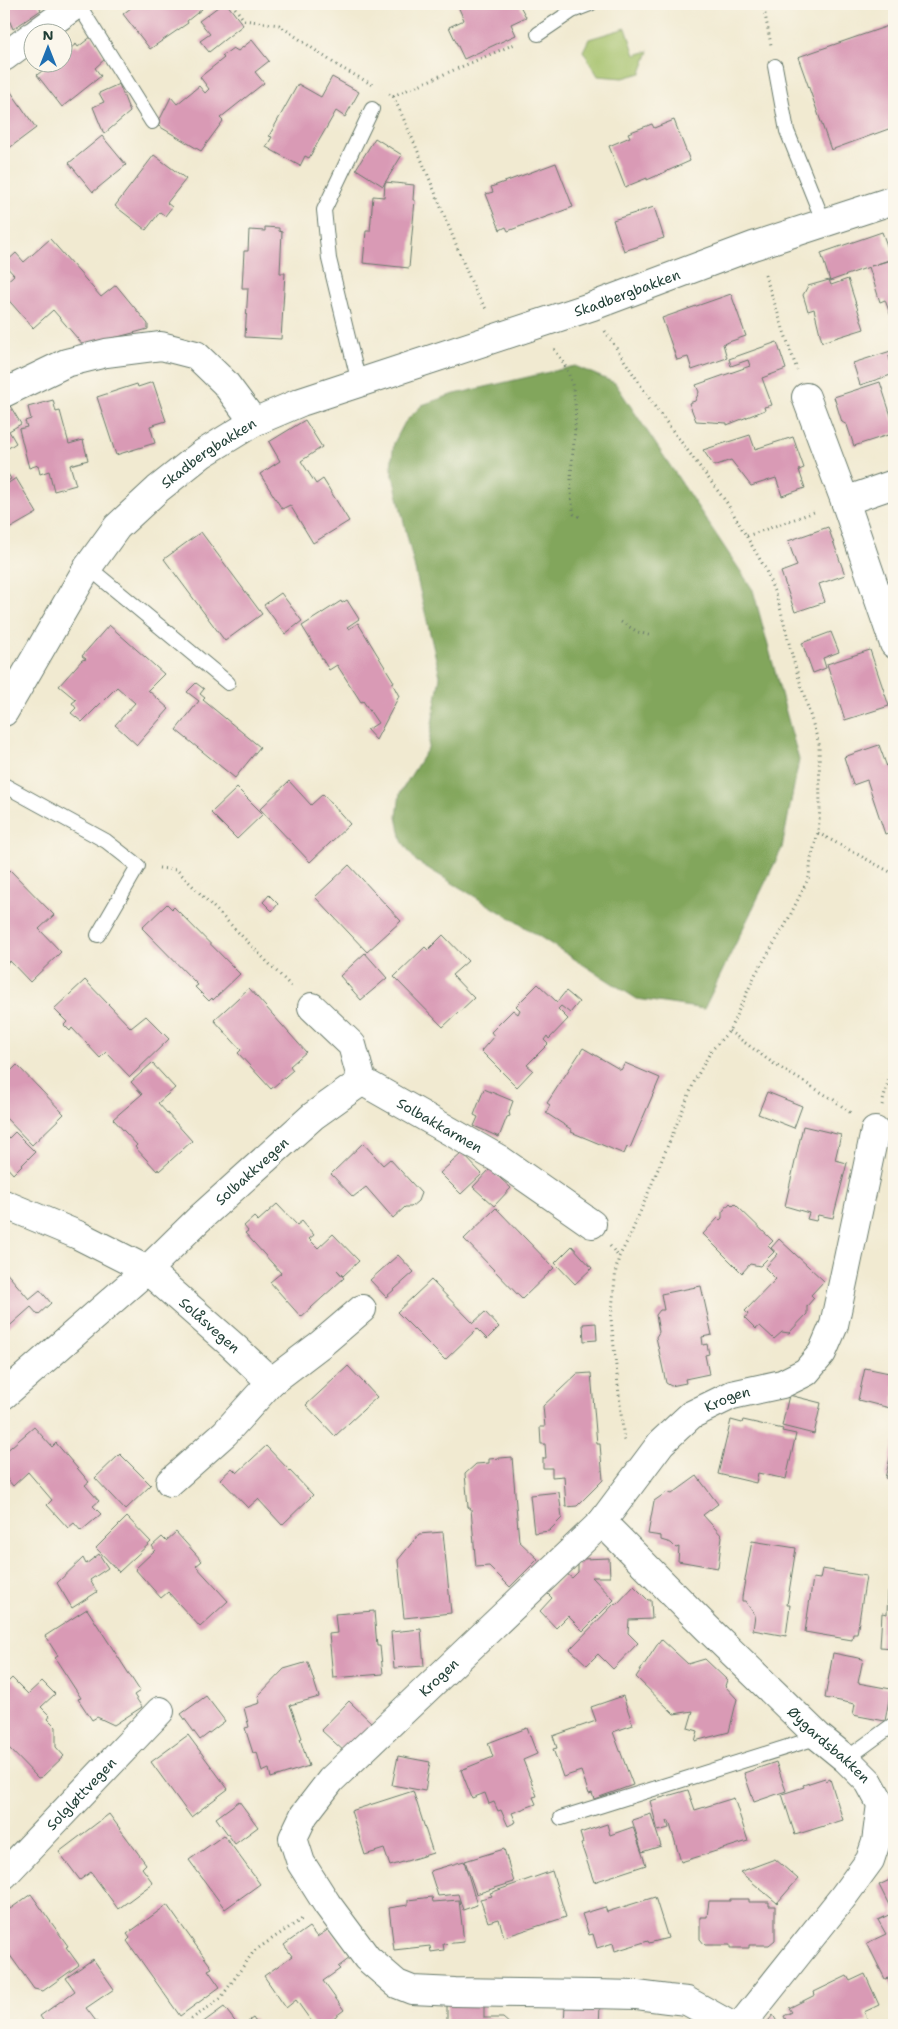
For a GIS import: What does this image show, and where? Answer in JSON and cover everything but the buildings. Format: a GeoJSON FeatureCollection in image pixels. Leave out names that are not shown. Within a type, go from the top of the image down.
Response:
{"type":"FeatureCollection","features":[{"type":"Feature","properties":{"kind":"street"},"geometry":{"type":"LineString","coordinates":[[52,22],[78,4]]}},
{"type":"Feature","properties":{"kind":"street"},"geometry":{"type":"LineString","coordinates":[[4,57],[22,44]]}},
{"type":"Feature","properties":{"kind":"street","name":"Skadbergbakken"},"geometry":{"type":"LineString","coordinates":[[4,712],[88,567],[117,527],[202,454],[254,422],[301,402],[593,306],[744,249],[894,200]]}},
{"type":"Feature","properties":{"kind":"street"},"geometry":{"type":"LineString","coordinates":[[4,393],[66,363],[106,354],[161,346],[196,356],[225,383],[254,422]]}},
{"type":"Feature","properties":{"kind":"street"},"geometry":{"type":"LineString","coordinates":[[806,397],[846,501],[894,644]]}},
{"type":"Feature","properties":{"kind":"street"},"geometry":{"type":"LineString","coordinates":[[846,501],[894,484]]}},
{"type":"Feature","properties":{"kind":"street"},"geometry":{"type":"LineString","coordinates":[[312,1007],[352,1045],[362,1081]]}},
{"type":"Feature","properties":{"kind":"street","name":"Solbakkarmen"},"geometry":{"type":"LineString","coordinates":[[362,1081],[480,1147],[592,1224]]}},
{"type":"Feature","properties":{"kind":"street","name":"Solbakkvegen"},"geometry":{"type":"LineString","coordinates":[[4,1395],[147,1270],[199,1219],[314,1116],[362,1081]]}},
{"type":"Feature","properties":{"kind":"street","name":"Krogen"},"geometry":{"type":"LineString","coordinates":[[730,2025],[687,2002],[637,1995],[455,1992],[412,1990],[397,1984],[367,1958],[327,1904],[301,1863],[293,1838],[304,1815],[331,1780],[602,1522],[661,1442],[690,1415],[732,1395],[782,1384],[806,1372],[822,1353],[834,1325],[875,1131]]}},
{"type":"Feature","properties":{"kind":"street"},"geometry":{"type":"LineString","coordinates":[[4,1204],[78,1235],[147,1270]]}},
{"type":"Feature","properties":{"kind":"street","name":"Solåsvegen"},"geometry":{"type":"LineString","coordinates":[[147,1270],[226,1338],[271,1382]]}},
{"type":"Feature","properties":{"kind":"street"},"geometry":{"type":"LineString","coordinates":[[170,1482],[225,1433],[271,1382],[362,1309]]}},
{"type":"Feature","properties":{"kind":"street","name":"Øygardsbakken"},"geometry":{"type":"LineString","coordinates":[[602,1522],[707,1628],[819,1737],[846,1759],[869,1782],[881,1804],[876,1842],[870,1860],[843,1897],[741,2025]]}},
{"type":"Feature","properties":{"kind":"street","name":"Solgløttvegen"},"geometry":{"type":"LineString","coordinates":[[4,1875],[160,1712]]}},
{"type":"Feature","properties":{"kind":"lane"},"geometry":{"type":"LineString","coordinates":[[78,4],[152,122]]}},
{"type":"Feature","properties":{"kind":"lane"},"geometry":{"type":"LineString","coordinates":[[538,34],[572,11],[590,4]]}},
{"type":"Feature","properties":{"kind":"lane"},"geometry":{"type":"LineString","coordinates":[[775,66],[787,131],[824,222]]}},
{"type":"Feature","properties":{"kind":"lane"},"geometry":{"type":"LineString","coordinates":[[359,383],[329,259],[324,210],[372,109]]}},
{"type":"Feature","properties":{"kind":"lane"},"geometry":{"type":"LineString","coordinates":[[88,567],[228,683]]}},
{"type":"Feature","properties":{"kind":"lane"},"geometry":{"type":"LineString","coordinates":[[4,785],[106,840],[138,866],[98,935]]}},
{"type":"Feature","properties":{"kind":"lane"},"geometry":{"type":"LineString","coordinates":[[846,1759],[894,1724]]}},
{"type":"Feature","properties":{"kind":"lane"},"geometry":{"type":"LineString","coordinates":[[561,1818],[819,1737]]}},
{"type":"Feature","properties":{"kind":"path"},"geometry":{"type":"LineString","coordinates":[[763,4],[775,66]]}},
{"type":"Feature","properties":{"kind":"path"},"geometry":{"type":"LineString","coordinates":[[394,96],[538,34]]}},
{"type":"Feature","properties":{"kind":"path"},"geometry":{"type":"LineString","coordinates":[[765,275],[806,397]]}},
{"type":"Feature","properties":{"kind":"path"},"geometry":{"type":"LineString","coordinates":[[593,306],[604,330],[655,407],[727,503],[765,568],[780,607],[793,659],[819,744],[820,809],[818,833],[811,860],[809,878],[785,926],[756,974],[728,1031],[711,1051],[695,1080],[631,1234],[619,1257],[611,1319],[623,1435],[632,1482]]}},
{"type":"Feature","properties":{"kind":"path"},"geometry":{"type":"LineString","coordinates":[[534,326],[565,363],[576,397],[570,496],[574,514],[582,518]]}},
{"type":"Feature","properties":{"kind":"path"},"geometry":{"type":"LineString","coordinates":[[747,536],[846,501]]}},
{"type":"Feature","properties":{"kind":"path"},"geometry":{"type":"LineString","coordinates":[[621,622],[638,632],[652,636]]}},
{"type":"Feature","properties":{"kind":"path"},"geometry":{"type":"LineString","coordinates":[[818,833],[894,874]]}},
{"type":"Feature","properties":{"kind":"path"},"geometry":{"type":"LineString","coordinates":[[138,866],[177,870],[312,1007]]}},
{"type":"Feature","properties":{"kind":"path"},"geometry":{"type":"LineString","coordinates":[[728,1031],[774,1064],[834,1100],[875,1131],[894,1059]]}},
{"type":"Feature","properties":{"kind":"path"},"geometry":{"type":"LineString","coordinates":[[183,2025],[220,1999],[254,1951],[327,1904]]}},
{"type":"Feature","properties":{"kind":"green space"},"geometry":{"type":"Polygon","coordinates":[[[626,28],[635,55],[649,51],[641,73],[623,78],[598,76],[583,51],[589,39],[626,28]]]}},
{"type":"Feature","properties":{"kind":"green space"},"geometry":{"type":"Polygon","coordinates":[[[575,366],[615,383],[753,590],[799,760],[782,848],[704,1009],[637,999],[512,919],[416,861],[402,841],[397,817],[400,793],[428,748],[440,676],[391,467],[394,443],[405,422],[422,405],[451,395],[575,366]]]}}]}
